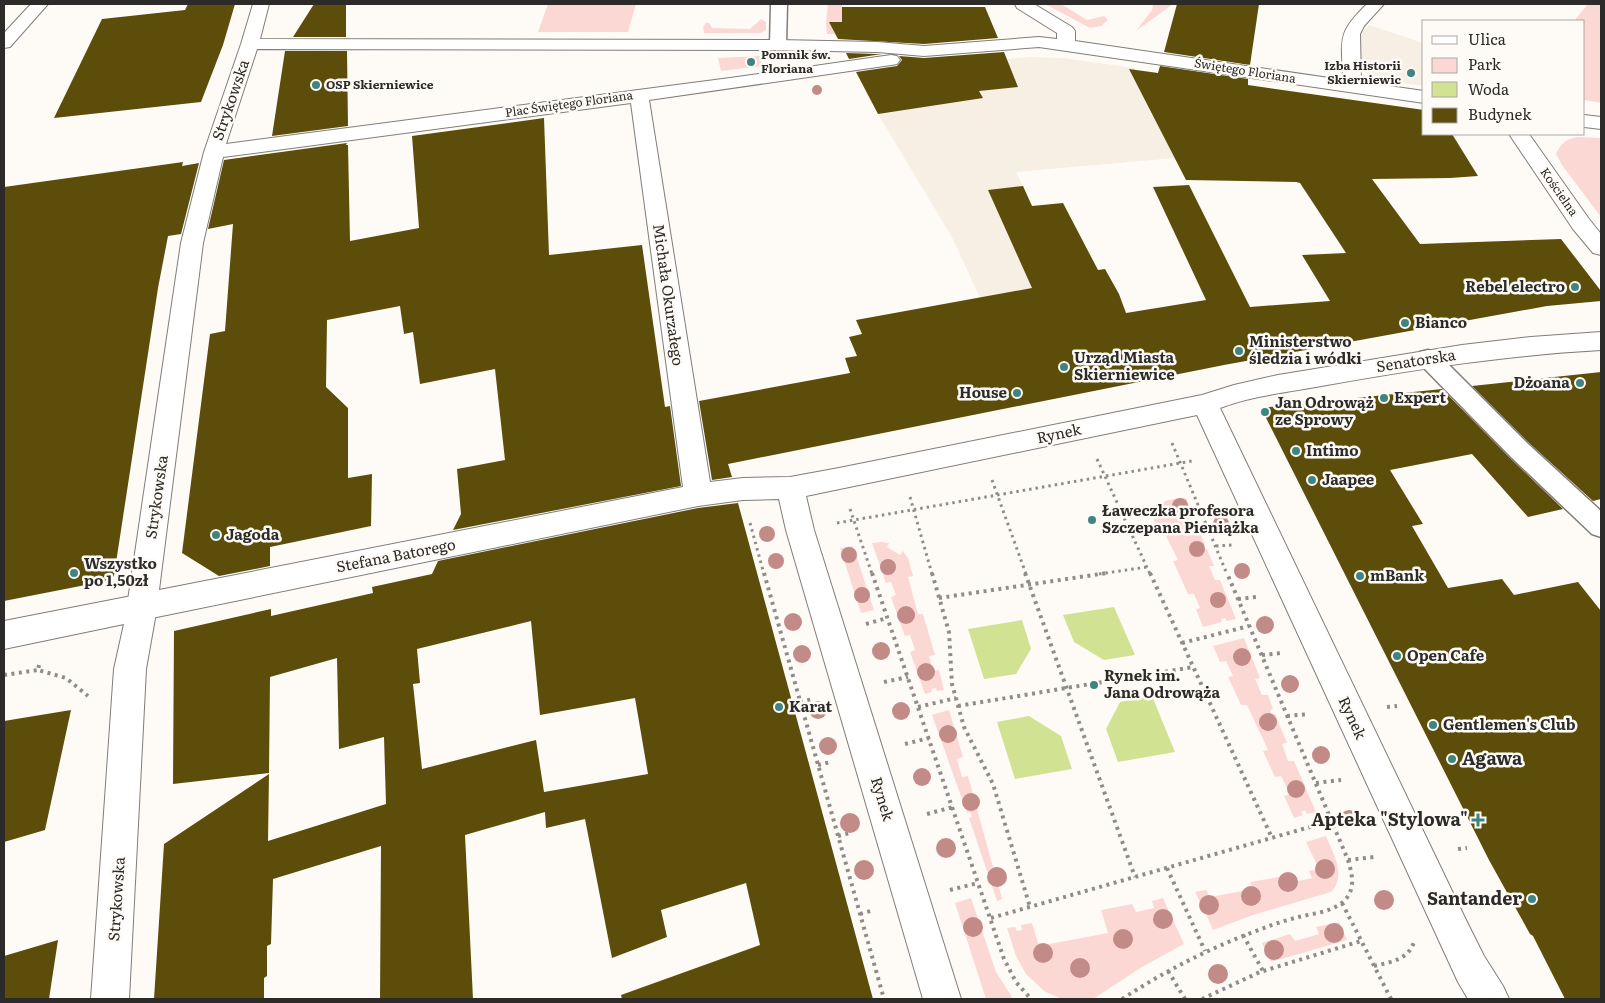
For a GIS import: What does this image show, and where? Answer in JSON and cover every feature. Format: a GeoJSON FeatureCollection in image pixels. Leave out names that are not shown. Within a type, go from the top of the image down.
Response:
{"type":"FeatureCollection","features":[{"type":"Feature","properties":{"kind":"street"},"geometry":{"type":"LineString","coordinates":[[4,43],[40,4]]}},
{"type":"Feature","properties":{"kind":"street","name":"Strykowska"},"geometry":{"type":"LineString","coordinates":[[110,999],[130,669],[142,607],[192,243],[214,152],[250,44],[261,4]]}},
{"type":"Feature","properties":{"kind":"street"},"geometry":{"type":"LineString","coordinates":[[1023,4],[1066,31],[1066,44]]}},
{"type":"Feature","properties":{"kind":"street"},"geometry":{"type":"LineString","coordinates":[[1352,87],[1351,34],[1356,24],[1376,4]]}},
{"type":"Feature","properties":{"kind":"street","name":"Plac Świętego Floriana"},"geometry":{"type":"LineString","coordinates":[[250,44],[778,45],[877,47],[924,51],[1039,42],[1066,44]]}},
{"type":"Feature","properties":{"kind":"street","name":"Świętego Floriana"},"geometry":{"type":"LineString","coordinates":[[1066,44],[1422,97]]}},
{"type":"Feature","properties":{"kind":"street","name":"Plac Świętego Floriana"},"geometry":{"type":"LineString","coordinates":[[214,152],[843,68],[890,60],[924,51]]}},
{"type":"Feature","properties":{"kind":"street","name":"Michała Okurzałego"},"geometry":{"type":"LineString","coordinates":[[639,95],[698,495]]}},
{"type":"Feature","properties":{"kind":"street"},"geometry":{"type":"LineString","coordinates":[[1585,121],[1601,123]]}},
{"type":"Feature","properties":{"kind":"street","name":"Kościelna"},"geometry":{"type":"LineString","coordinates":[[1520,135],[1581,224],[1601,248]]}},
{"type":"Feature","properties":{"kind":"street","name":"Senatorska"},"geometry":{"type":"LineString","coordinates":[[1205,404],[1238,393],[1428,358],[1567,342],[1601,341]]}},
{"type":"Feature","properties":{"kind":"street","name":"Rynek"},"geometry":{"type":"LineString","coordinates":[[942,999],[800,530],[790,488],[1205,404],[1453,933],[1471,969],[1490,999]]}},
{"type":"Feature","properties":{"kind":"street","name":"Stefana Batorego"},"geometry":{"type":"LineString","coordinates":[[4,635],[698,495],[743,489],[790,488]]}},
{"type":"Feature","properties":{"kind":"lane"},"geometry":{"type":"LineString","coordinates":[[778,45],[779,4]]}},
{"type":"Feature","properties":{"kind":"lane"},"geometry":{"type":"LineString","coordinates":[[1428,358],[1519,450],[1601,526]]}},
{"type":"Feature","properties":{"kind":"path"},"geometry":{"type":"LineString","coordinates":[[1122,999],[1205,951],[1243,935],[1298,917],[1332,909],[1342,903],[1350,894],[1353,879],[1348,860],[1160,413]]}},
{"type":"Feature","properties":{"kind":"path"},"geometry":{"type":"LineString","coordinates":[[1083,429],[1272,838]]}},
{"type":"Feature","properties":{"kind":"path"},"geometry":{"type":"LineString","coordinates":[[982,450],[1135,877]]}},
{"type":"Feature","properties":{"kind":"path"},"geometry":{"type":"LineString","coordinates":[[755,541],[776,538],[774,534],[1228,454]]}},
{"type":"Feature","properties":{"kind":"path"},"geometry":{"type":"LineString","coordinates":[[901,466],[949,632],[952,684],[964,727],[993,784],[1030,907]]}},
{"type":"Feature","properties":{"kind":"path"},"geometry":{"type":"LineString","coordinates":[[839,478],[1010,971],[1016,982],[1031,999]]}},
{"type":"Feature","properties":{"kind":"path"},"geometry":{"type":"LineString","coordinates":[[748,515],[884,999]]}},
{"type":"Feature","properties":{"kind":"path"},"geometry":{"type":"LineString","coordinates":[[939,598],[1147,566]]}},
{"type":"Feature","properties":{"kind":"path"},"geometry":{"type":"LineString","coordinates":[[1182,642],[1249,626]]}},
{"type":"Feature","properties":{"kind":"path"},"geometry":{"type":"LineString","coordinates":[[1262,655],[1286,653]]}},
{"type":"Feature","properties":{"kind":"path"},"geometry":{"type":"LineString","coordinates":[[958,706],[1193,667]]}},
{"type":"Feature","properties":{"kind":"path"},"geometry":{"type":"LineString","coordinates":[[4,674],[38,670]]}},
{"type":"Feature","properties":{"kind":"path"},"geometry":{"type":"LineString","coordinates":[[918,707],[956,698]]}},
{"type":"Feature","properties":{"kind":"path"},"geometry":{"type":"LineString","coordinates":[[1316,783],[1347,779]]}},
{"type":"Feature","properties":{"kind":"path"},"geometry":{"type":"LineString","coordinates":[[991,918],[1331,821]]}},
{"type":"Feature","properties":{"kind":"path"},"geometry":{"type":"LineString","coordinates":[[1166,868],[1205,951]]}},
{"type":"Feature","properties":{"kind":"path"},"geometry":{"type":"LineString","coordinates":[[1342,903],[1391,999]]}},
{"type":"Feature","properties":{"kind":"path"},"geometry":{"type":"LineString","coordinates":[[1243,935],[1263,971]]}},
{"type":"Feature","properties":{"kind":"path"},"geometry":{"type":"LineString","coordinates":[[1202,999],[1263,971],[1299,958],[1361,941]]}},
{"type":"Feature","properties":{"kind":"path"},"geometry":{"type":"LineString","coordinates":[[1168,971],[1185,999]]}},
{"type":"Feature","properties":{"kind":"shaded area"},"geometry":{"type":"Polygon","coordinates":[[[1369,25],[1422,42],[1422,86],[1375,79],[1361,70],[1356,39],[1369,25]]]}},
{"type":"Feature","properties":{"kind":"shaded area"},"geometry":{"type":"Polygon","coordinates":[[[1031,57],[1063,58],[1134,68],[1175,158],[1016,172],[1119,386],[1038,402],[980,298],[953,239],[878,114],[859,77],[964,63],[1031,57]]]}},
{"type":"Feature","properties":{"kind":"green space"},"geometry":{"type":"Polygon","coordinates":[[[548,4],[636,4],[628,32],[538,32],[548,4]]]}},
{"type":"Feature","properties":{"kind":"green space"},"geometry":{"type":"Polygon","coordinates":[[[828,4],[842,4],[842,34],[827,34],[828,4]]]}},
{"type":"Feature","properties":{"kind":"green space"},"geometry":{"type":"Polygon","coordinates":[[[1045,4],[1061,4],[1087,20],[1104,16],[1108,20],[1101,26],[1090,28],[1045,4]]]}},
{"type":"Feature","properties":{"kind":"green space"},"geometry":{"type":"Polygon","coordinates":[[[1153,4],[1173,4],[1136,31],[1152,10],[1153,4]]]}},
{"type":"Feature","properties":{"kind":"green space"},"geometry":{"type":"Polygon","coordinates":[[[1588,4],[1601,4],[1601,103],[1585,100],[1585,20],[1575,20],[1588,4]]]}},
{"type":"Feature","properties":{"kind":"green space"},"geometry":{"type":"Polygon","coordinates":[[[761,19],[766,22],[766,30],[761,33],[704,33],[703,27],[706,23],[709,23],[712,28],[750,29],[761,19]]]}},
{"type":"Feature","properties":{"kind":"green space"},"geometry":{"type":"Polygon","coordinates":[[[760,56],[762,66],[721,71],[718,58],[760,56]]]}},
{"type":"Feature","properties":{"kind":"green space"},"geometry":{"type":"Polygon","coordinates":[[[1578,137],[1601,138],[1601,217],[1562,165],[1556,154],[1564,142],[1578,137]]]}},
{"type":"Feature","properties":{"kind":"green space"},"geometry":{"type":"Polygon","coordinates":[[[1186,498],[1193,515],[1188,516],[1193,528],[1198,528],[1205,545],[1202,545],[1204,549],[1207,549],[1214,566],[1209,566],[1215,580],[1220,580],[1236,619],[1227,621],[1225,618],[1221,619],[1222,622],[1203,627],[1196,609],[1200,608],[1194,594],[1188,594],[1173,561],[1178,560],[1161,526],[1156,527],[1153,515],[1159,517],[1164,507],[1159,504],[1168,500],[1186,498]]]}},
{"type":"Feature","properties":{"kind":"green space"},"geometry":{"type":"Polygon","coordinates":[[[872,543],[889,543],[887,547],[900,555],[903,551],[908,558],[913,576],[908,577],[918,614],[923,614],[935,655],[929,656],[933,671],[939,670],[944,690],[937,691],[936,688],[931,689],[932,692],[925,694],[910,652],[915,650],[910,635],[905,636],[898,618],[902,617],[900,614],[897,614],[891,597],[896,595],[891,582],[886,583],[872,543]]]}},
{"type":"Feature","properties":{"kind":"green space"},"geometry":{"type":"Polygon","coordinates":[[[853,546],[874,610],[861,613],[840,548],[853,546]]]}},
{"type":"Feature","properties":{"kind":"green space"},"geometry":{"type":"Polygon","coordinates":[[[1244,638],[1260,678],[1255,679],[1262,695],[1268,695],[1273,709],[1270,710],[1272,715],[1275,714],[1287,743],[1282,744],[1288,761],[1294,761],[1316,812],[1307,814],[1305,810],[1301,812],[1303,815],[1294,818],[1284,796],[1290,794],[1281,776],[1275,777],[1263,751],[1268,750],[1247,705],[1241,705],[1228,677],[1233,676],[1226,661],[1220,662],[1213,646],[1244,638]]]}},
{"type":"Feature","properties":{"kind":"green space"},"geometry":{"type":"Polygon","coordinates":[[[949,710],[963,757],[957,759],[962,777],[968,776],[973,794],[979,801],[977,809],[993,867],[1002,869],[1005,876],[1006,882],[999,887],[1002,899],[997,901],[969,818],[972,817],[970,812],[967,813],[932,715],[949,710]]]}},
{"type":"Feature","properties":{"kind":"green space"},"geometry":{"type":"Polygon","coordinates":[[[1326,836],[1335,857],[1338,872],[1336,886],[1331,892],[1253,915],[1213,930],[1206,914],[1210,913],[1207,907],[1203,908],[1195,892],[1206,890],[1210,897],[1253,889],[1250,882],[1291,875],[1294,882],[1312,878],[1309,871],[1319,869],[1306,842],[1326,836]]]}},
{"type":"Feature","properties":{"kind":"green space"},"geometry":{"type":"Polygon","coordinates":[[[971,898],[996,972],[1012,997],[1010,999],[986,999],[955,903],[971,898]]]}},
{"type":"Feature","properties":{"kind":"green space"},"geometry":{"type":"Polygon","coordinates":[[[1163,898],[1184,944],[1142,967],[1093,999],[1061,999],[1044,991],[1026,974],[1016,956],[1007,928],[1015,927],[1017,931],[1022,930],[1021,925],[1032,923],[1039,946],[1108,933],[1101,910],[1132,904],[1136,912],[1154,908],[1152,901],[1163,898]]]}},
{"type":"Feature","properties":{"kind":"green space"},"geometry":{"type":"Polygon","coordinates":[[[1339,922],[1347,940],[1271,962],[1262,943],[1290,934],[1295,941],[1319,934],[1316,927],[1339,922]]]}},
{"type":"Feature","properties":{"kind":"water"},"geometry":{"type":"Polygon","coordinates":[[[1114,607],[1135,655],[1104,660],[1074,642],[1063,615],[1114,607]]]}},
{"type":"Feature","properties":{"kind":"water"},"geometry":{"type":"Polygon","coordinates":[[[1022,620],[1031,649],[1016,674],[984,679],[968,629],[1022,620]]]}},
{"type":"Feature","properties":{"kind":"water"},"geometry":{"type":"Polygon","coordinates":[[[1152,696],[1175,752],[1118,762],[1106,729],[1120,702],[1152,696]]]}},
{"type":"Feature","properties":{"kind":"water"},"geometry":{"type":"Polygon","coordinates":[[[1029,716],[1061,736],[1072,769],[1015,779],[997,722],[1029,716]]]}},
{"type":"Feature","properties":{"kind":"building"},"geometry":{"type":"Polygon","coordinates":[[[188,4],[235,4],[223,45],[201,102],[54,118],[102,19],[185,10],[188,4]]]}},
{"type":"Feature","properties":{"kind":"building"},"geometry":{"type":"Polygon","coordinates":[[[314,4],[346,4],[346,37],[293,37],[314,4]]]}},
{"type":"Feature","properties":{"kind":"building"},"geometry":{"type":"Polygon","coordinates":[[[1177,4],[1259,4],[1250,65],[1164,52],[1177,4]]]}},
{"type":"Feature","properties":{"kind":"building"},"geometry":{"type":"Polygon","coordinates":[[[842,7],[985,7],[998,38],[924,44],[838,39],[829,22],[842,22],[842,7]]]}},
{"type":"Feature","properties":{"kind":"building","name":"OSP Skierniewice"},"geometry":{"type":"Polygon","coordinates":[[[285,51],[347,51],[348,126],[272,136],[285,51]]]}},
{"type":"Feature","properties":{"kind":"building"},"geometry":{"type":"Polygon","coordinates":[[[1004,52],[1018,87],[979,91],[983,98],[878,114],[856,72],[897,66],[902,60],[899,56],[924,58],[1004,52]]]}},
{"type":"Feature","properties":{"kind":"building"},"geometry":{"type":"Polygon","coordinates":[[[846,53],[877,54],[882,54],[849,59],[846,53]]]}},
{"type":"Feature","properties":{"kind":"building"},"geometry":{"type":"Polygon","coordinates":[[[1160,66],[1248,79],[1248,85],[1422,110],[1422,135],[1453,135],[1478,176],[1372,179],[1420,244],[1561,239],[1601,291],[1601,301],[1547,306],[1224,365],[728,464],[732,477],[712,480],[699,401],[850,373],[845,358],[857,356],[849,337],[862,334],[856,320],[1032,288],[988,190],[1023,186],[1032,206],[1063,203],[1098,270],[1105,269],[1119,294],[1126,313],[1206,300],[1153,187],[1189,185],[1250,307],[1330,301],[1302,255],[1346,253],[1300,183],[1186,180],[1129,69],[1158,73],[1160,66]]]}},
{"type":"Feature","properties":{"kind":"building"},"geometry":{"type":"Polygon","coordinates":[[[544,118],[549,255],[642,245],[665,407],[670,406],[681,486],[453,530],[461,514],[457,469],[505,460],[495,369],[420,384],[413,332],[404,334],[400,306],[327,320],[326,387],[348,408],[348,478],[372,474],[371,526],[270,547],[270,566],[219,576],[182,553],[210,334],[225,331],[233,224],[208,229],[224,160],[347,143],[350,241],[419,228],[412,136],[544,118]]]}},
{"type":"Feature","properties":{"kind":"building"},"geometry":{"type":"Polygon","coordinates":[[[183,162],[182,166],[199,163],[181,234],[168,236],[158,288],[114,576],[106,581],[4,601],[4,187],[183,162]]]}},
{"type":"Feature","properties":{"kind":"building"},"geometry":{"type":"Polygon","coordinates":[[[1601,372],[1601,499],[1593,501],[1528,442],[1472,386],[1601,372]]]}},
{"type":"Feature","properties":{"kind":"building"},"geometry":{"type":"Polygon","coordinates":[[[1442,389],[1563,509],[1528,517],[1472,454],[1390,470],[1423,524],[1412,526],[1448,588],[1502,579],[1514,595],[1578,582],[1601,611],[1601,999],[1565,999],[1533,936],[1530,934],[1489,860],[1261,408],[1442,389]]]}},
{"type":"Feature","properties":{"kind":"building"},"geometry":{"type":"Polygon","coordinates":[[[738,503],[873,999],[622,999],[621,995],[760,945],[746,883],[661,910],[667,937],[612,958],[585,819],[546,828],[545,812],[465,835],[473,999],[380,999],[381,846],[273,879],[271,944],[267,946],[267,976],[264,978],[264,999],[154,999],[164,844],[269,774],[268,841],[386,804],[384,737],[339,749],[337,658],[270,677],[269,773],[173,784],[174,631],[271,609],[271,616],[373,593],[372,587],[432,574],[438,561],[698,508],[738,503]],[[531,621],[417,649],[420,683],[413,684],[422,769],[536,740],[544,792],[648,774],[635,698],[540,715],[531,621]]]}},
{"type":"Feature","properties":{"kind":"building"},"geometry":{"type":"Polygon","coordinates":[[[71,710],[45,830],[4,842],[4,721],[71,710]]]}},
{"type":"Feature","properties":{"kind":"building"},"geometry":{"type":"Polygon","coordinates":[[[58,940],[49,999],[4,999],[4,956],[58,940]]]}},
{"type":"Feature","properties":{"kind":"place","name":"Pomnik św. Floriana"},"geometry":{"type":"Point","coordinates":[751,62]}},
{"type":"Feature","properties":{"kind":"place","name":"Izba Historii Skierniewic"},"geometry":{"type":"Point","coordinates":[1411,73]}},
{"type":"Feature","properties":{"kind":"place","name":"OSP Skierniewice"},"geometry":{"type":"Point","coordinates":[316,85]}},
{"type":"Feature","properties":{"kind":"place","name":"Rebel electro"},"geometry":{"type":"Point","coordinates":[1575,287]}},
{"type":"Feature","properties":{"kind":"place","name":"Bianco"},"geometry":{"type":"Point","coordinates":[1405,323]}},
{"type":"Feature","properties":{"kind":"place","name":"Ministerstwo śledzia i wódki"},"geometry":{"type":"Point","coordinates":[1239,351]}},
{"type":"Feature","properties":{"kind":"place","name":"Urząd Miasta Skierniewice"},"geometry":{"type":"Point","coordinates":[1064,367]}},
{"type":"Feature","properties":{"kind":"place","name":"Dżoana"},"geometry":{"type":"Point","coordinates":[1580,383]}},
{"type":"Feature","properties":{"kind":"place","name":"House"},"geometry":{"type":"Point","coordinates":[1017,393]}},
{"type":"Feature","properties":{"kind":"place","name":"Expert"},"geometry":{"type":"Point","coordinates":[1384,398]}},
{"type":"Feature","properties":{"kind":"place","name":"Jan Odrowąż ze Sprowy"},"geometry":{"type":"Point","coordinates":[1265,412]}},
{"type":"Feature","properties":{"kind":"place","name":"Intimo"},"geometry":{"type":"Point","coordinates":[1296,451]}},
{"type":"Feature","properties":{"kind":"place","name":"Jaapee"},"geometry":{"type":"Point","coordinates":[1312,480]}},
{"type":"Feature","properties":{"kind":"place","name":"Ławeczka profesora Szczepana Pieniążka"},"geometry":{"type":"Point","coordinates":[1092,520]}},
{"type":"Feature","properties":{"kind":"place","name":"Jagoda"},"geometry":{"type":"Point","coordinates":[216,535]}},
{"type":"Feature","properties":{"kind":"place","name":"Wszystko po 1,50zł"},"geometry":{"type":"Point","coordinates":[74,573]}},
{"type":"Feature","properties":{"kind":"place","name":"mBank"},"geometry":{"type":"Point","coordinates":[1360,576]}},
{"type":"Feature","properties":{"kind":"place","name":"Open Cafe"},"geometry":{"type":"Point","coordinates":[1397,656]}},
{"type":"Feature","properties":{"kind":"place","name":"Rynek im. Jana Odrowąża"},"geometry":{"type":"Point","coordinates":[1094,685]}},
{"type":"Feature","properties":{"kind":"place","name":"Karat"},"geometry":{"type":"Point","coordinates":[779,707]}},
{"type":"Feature","properties":{"kind":"place","name":"Gentlemen's Club"},"geometry":{"type":"Point","coordinates":[1433,725]}},
{"type":"Feature","properties":{"kind":"place","name":"Agawa"},"geometry":{"type":"Point","coordinates":[1452,759]}},
{"type":"Feature","properties":{"kind":"place","name":"Apteka \"Stylowa\""},"geometry":{"type":"Point","coordinates":[1478,820]}},
{"type":"Feature","properties":{"kind":"place","name":"Santander"},"geometry":{"type":"Point","coordinates":[1532,899]}}]}
